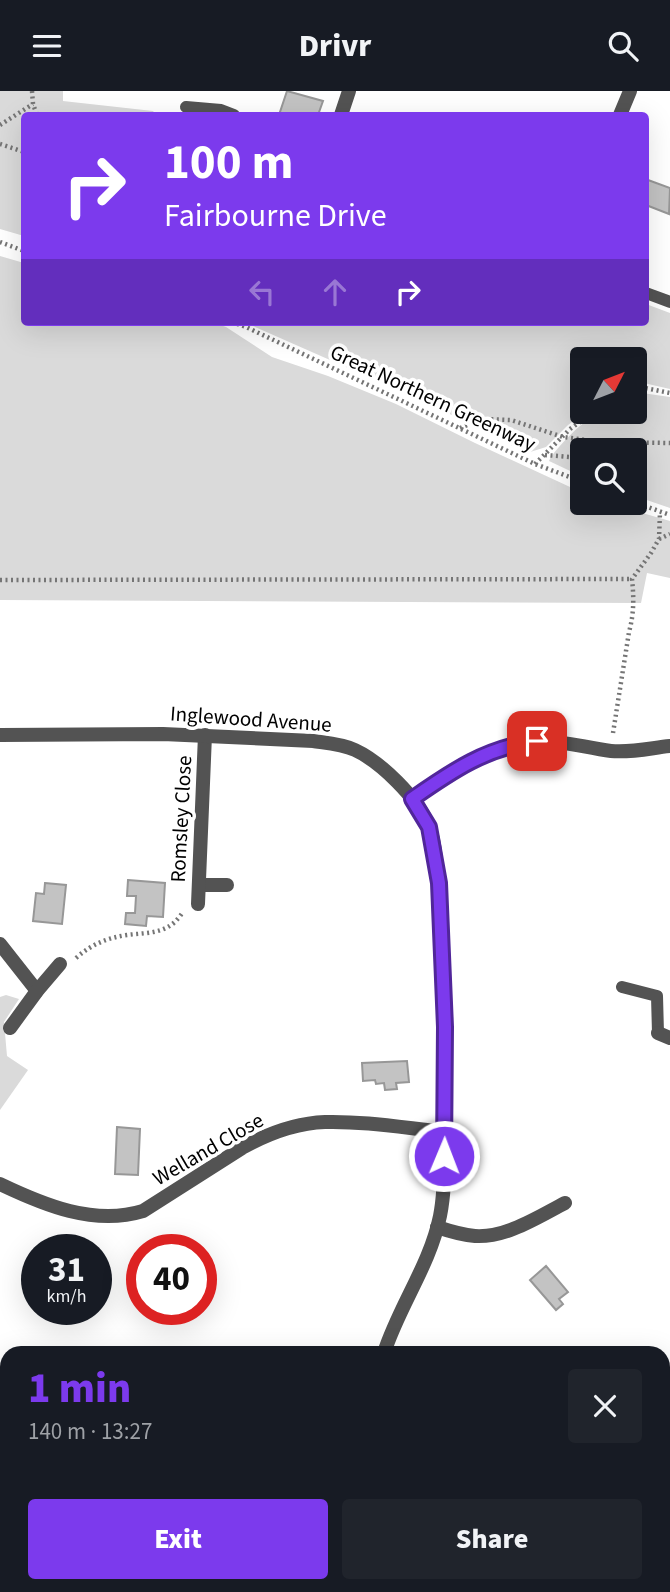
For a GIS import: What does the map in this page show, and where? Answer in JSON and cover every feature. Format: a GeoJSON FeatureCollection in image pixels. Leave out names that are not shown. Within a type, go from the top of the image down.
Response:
{"type":"FeatureCollection","features":[{"type":"Feature","properties":{"kind":"street"},"geometry":{"type":"LineString","coordinates":[[342,112],[349,91]]}},
{"type":"Feature","properties":{"kind":"street"},"geometry":{"type":"LineString","coordinates":[[621,112],[630,91]]}},
{"type":"Feature","properties":{"kind":"street","name":"Inglewood Avenue"},"geometry":{"type":"LineString","coordinates":[[0,735],[163,734],[313,741],[356,750],[373,761],[412,799],[429,827],[439,883],[445,1027],[444,1181],[437,1227],[386,1346]]}},
{"type":"Feature","properties":{"kind":"street","name":"Romsley Close"},"geometry":{"type":"LineString","coordinates":[[198,904],[205,736]]}},
{"type":"Feature","properties":{"kind":"street"},"geometry":{"type":"LineString","coordinates":[[412,799],[465,764],[501,748],[529,742],[555,741],[609,751],[670,746]]}},
{"type":"Feature","properties":{"kind":"street"},"geometry":{"type":"LineString","coordinates":[[199,885],[227,885]]}},
{"type":"Feature","properties":{"kind":"street"},"geometry":{"type":"LineString","coordinates":[[0,944],[37,991]]}},
{"type":"Feature","properties":{"kind":"street"},"geometry":{"type":"LineString","coordinates":[[10,1028],[60,964]]}},
{"type":"Feature","properties":{"kind":"street","name":"Welland Close"},"geometry":{"type":"LineString","coordinates":[[0,1184],[37,1201],[72,1212],[127,1216],[142,1211],[243,1148],[275,1133],[322,1122],[445,1132]]}},
{"type":"Feature","properties":{"kind":"street"},"geometry":{"type":"LineString","coordinates":[[437,1227],[464,1235],[493,1235],[565,1203]]}},
{"type":"Feature","properties":{"kind":"lane"},"geometry":{"type":"LineString","coordinates":[[186,107],[226,112]]}},
{"type":"Feature","properties":{"kind":"lane"},"geometry":{"type":"LineString","coordinates":[[649,294],[670,302]]}},
{"type":"Feature","properties":{"kind":"lane"},"geometry":{"type":"LineString","coordinates":[[622,987],[657,996],[664,1035]]}},
{"type":"Feature","properties":{"kind":"path"},"geometry":{"type":"LineString","coordinates":[[32,91],[36,112]]}},
{"type":"Feature","properties":{"kind":"path"},"geometry":{"type":"LineString","coordinates":[[0,125],[33,104]]}},
{"type":"Feature","properties":{"kind":"path"},"geometry":{"type":"LineString","coordinates":[[0,144],[21,151]]}},
{"type":"Feature","properties":{"kind":"path"},"geometry":{"type":"LineString","coordinates":[[0,242],[21,250]]}},
{"type":"Feature","properties":{"kind":"path","name":"Great Northern Greenway"},"geometry":{"type":"LineString","coordinates":[[243,326],[535,464],[570,477]]}},
{"type":"Feature","properties":{"kind":"path"},"geometry":{"type":"LineString","coordinates":[[648,389],[670,393]]}},
{"type":"Feature","properties":{"kind":"path"},"geometry":{"type":"LineString","coordinates":[[460,428],[482,419],[511,421],[570,438]]}},
{"type":"Feature","properties":{"kind":"path"},"geometry":{"type":"LineString","coordinates":[[535,464],[578,424]]}},
{"type":"Feature","properties":{"kind":"path"},"geometry":{"type":"LineString","coordinates":[[647,443],[670,443]]}},
{"type":"Feature","properties":{"kind":"path"},"geometry":{"type":"LineString","coordinates":[[544,455],[570,457]]}},
{"type":"Feature","properties":{"kind":"path"},"geometry":{"type":"LineString","coordinates":[[647,507],[670,515]]}},
{"type":"Feature","properties":{"kind":"path"},"geometry":{"type":"LineString","coordinates":[[609,751],[633,618],[632,579],[659,539],[660,512]]}},
{"type":"Feature","properties":{"kind":"path"},"geometry":{"type":"LineString","coordinates":[[659,539],[670,534]]}},
{"type":"Feature","properties":{"kind":"path"},"geometry":{"type":"LineString","coordinates":[[0,580],[632,579]]}},
{"type":"Feature","properties":{"kind":"path"},"geometry":{"type":"LineString","coordinates":[[60,964],[69,965],[86,949],[102,940],[152,933],[172,924],[190,905],[198,904]]}},
{"type":"Feature","properties":{"kind":"shaded area"},"geometry":{"type":"Polygon","coordinates":[[[0,91],[63,91],[63,101],[153,111],[21,112],[21,235],[0,229],[0,91]]]}},
{"type":"Feature","properties":{"kind":"shaded area"},"geometry":{"type":"Polygon","coordinates":[[[0,256],[21,262],[21,326],[223,326],[272,357],[396,404],[570,487],[570,515],[647,514],[670,521],[670,578],[647,573],[641,603],[0,600],[0,256]]]}},
{"type":"Feature","properties":{"kind":"shaded area"},"geometry":{"type":"Polygon","coordinates":[[[649,305],[670,313],[670,389],[648,384],[648,347],[570,347],[570,424],[546,447],[527,453],[432,405],[253,326],[649,326],[649,305]]]}},
{"type":"Feature","properties":{"kind":"shaded area"},"geometry":{"type":"Polygon","coordinates":[[[648,394],[670,397],[670,508],[647,500],[647,438],[570,438],[570,471],[549,461],[581,425],[647,424],[648,394]]]}},
{"type":"Feature","properties":{"kind":"shaded area"},"geometry":{"type":"Polygon","coordinates":[[[6,995],[19,999],[4,1022],[7,1056],[28,1070],[0,1110],[0,997],[6,995]]]}},
{"type":"Feature","properties":{"kind":"building"},"geometry":{"type":"Polygon","coordinates":[[[287,91],[323,101],[319,112],[280,112],[287,91]]]}},
{"type":"Feature","properties":{"kind":"building"},"geometry":{"type":"Polygon","coordinates":[[[649,180],[670,188],[669,214],[649,206],[649,180]]]}},
{"type":"Feature","properties":{"kind":"building"},"geometry":{"type":"Polygon","coordinates":[[[128,880],[165,883],[163,917],[147,916],[146,926],[125,924],[126,913],[135,913],[136,896],[127,896],[128,880]]]}},
{"type":"Feature","properties":{"kind":"building"},"geometry":{"type":"Polygon","coordinates":[[[45,883],[66,885],[62,924],[33,921],[36,893],[44,894],[45,883]]]}},
{"type":"Feature","properties":{"kind":"building"},"geometry":{"type":"Polygon","coordinates":[[[407,1061],[409,1082],[396,1083],[397,1089],[385,1090],[384,1083],[376,1084],[375,1080],[363,1081],[362,1063],[407,1061]]]}},
{"type":"Feature","properties":{"kind":"building"},"geometry":{"type":"Polygon","coordinates":[[[117,1127],[140,1129],[138,1175],[115,1174],[117,1127]]]}},
{"type":"Feature","properties":{"kind":"building"},"geometry":{"type":"Polygon","coordinates":[[[546,1266],[568,1292],[559,1299],[563,1304],[556,1310],[530,1280],[546,1266]]]}},
{"type":"Feature","properties":{"kind":"route"},"geometry":{"type":"LineString","coordinates":[[444,1156],[445,1027],[439,883],[429,827],[412,799],[484,754],[537,741]]}}]}
